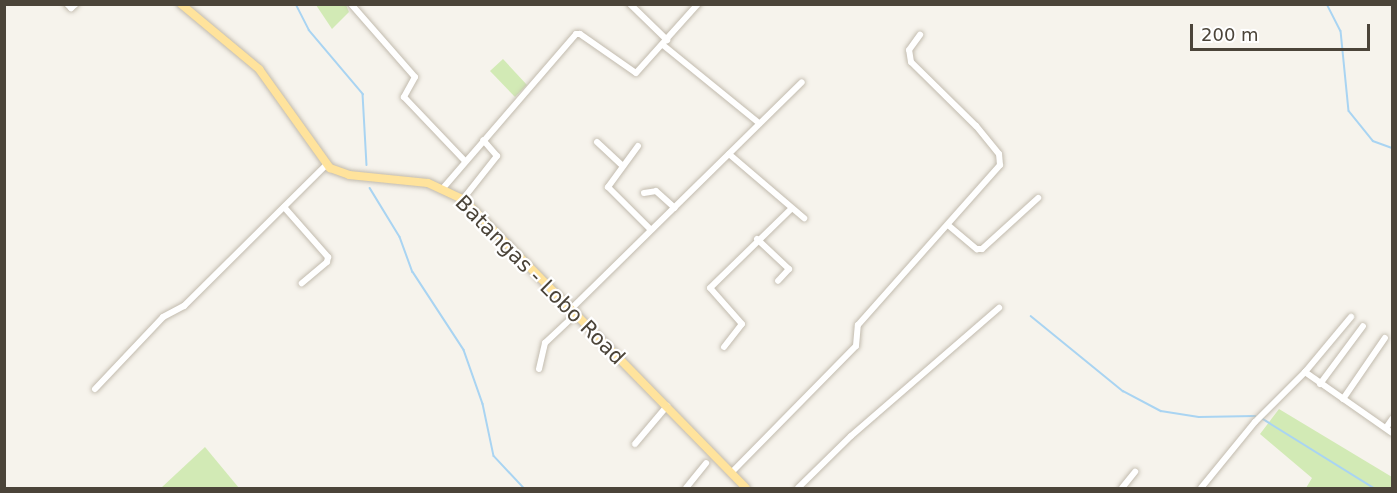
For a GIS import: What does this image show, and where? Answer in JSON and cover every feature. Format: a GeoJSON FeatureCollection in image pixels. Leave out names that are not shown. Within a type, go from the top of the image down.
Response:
{"type":"FeatureCollection","features":[{"type":"Feature","properties":{"kind":"main road"},"geometry":{"type":"LineString","coordinates":[[181,4],[260,69],[326,165]]}},
{"type":"Feature","properties":{"kind":"main road","name":"Batangas - Lobo Road"},"geometry":{"type":"LineString","coordinates":[[326,165],[343,174],[444,187],[463,199],[667,406],[710,459],[731,473],[746,489]]}},
{"type":"Feature","properties":{"kind":"street"},"geometry":{"type":"LineString","coordinates":[[67,4],[71,9],[76,4]]}},
{"type":"Feature","properties":{"kind":"street"},"geometry":{"type":"LineString","coordinates":[[351,4],[415,77],[404,97],[464,160]]}},
{"type":"Feature","properties":{"kind":"street"},"geometry":{"type":"LineString","coordinates":[[630,4],[665,42],[759,123]]}},
{"type":"Feature","properties":{"kind":"street"},"geometry":{"type":"LineString","coordinates":[[444,187],[464,160],[576,34],[636,73],[698,4]]}},
{"type":"Feature","properties":{"kind":"street"},"geometry":{"type":"LineString","coordinates":[[731,473],[856,346],[858,325],[948,225],[1001,159],[976,126],[911,62],[909,50],[920,35]]}},
{"type":"Feature","properties":{"kind":"street"},"geometry":{"type":"LineString","coordinates":[[539,369],[545,343],[574,310],[650,229],[675,208],[802,82]]}},
{"type":"Feature","properties":{"kind":"street"},"geometry":{"type":"LineString","coordinates":[[463,199],[498,155],[483,140]]}},
{"type":"Feature","properties":{"kind":"street"},"geometry":{"type":"LineString","coordinates":[[597,142],[621,164]]}},
{"type":"Feature","properties":{"kind":"street"},"geometry":{"type":"LineString","coordinates":[[638,146],[621,164],[608,187],[650,229]]}},
{"type":"Feature","properties":{"kind":"street"},"geometry":{"type":"LineString","coordinates":[[729,154],[790,209],[804,218]]}},
{"type":"Feature","properties":{"kind":"street"},"geometry":{"type":"LineString","coordinates":[[95,389],[163,317],[184,306],[326,165]]}},
{"type":"Feature","properties":{"kind":"street"},"geometry":{"type":"LineString","coordinates":[[644,193],[656,191],[675,208]]}},
{"type":"Feature","properties":{"kind":"street"},"geometry":{"type":"LineString","coordinates":[[948,225],[977,249],[982,249],[1038,198]]}},
{"type":"Feature","properties":{"kind":"street"},"geometry":{"type":"LineString","coordinates":[[284,207],[328,257],[327,262],[302,283]]}},
{"type":"Feature","properties":{"kind":"street"},"geometry":{"type":"LineString","coordinates":[[724,346],[742,324],[711,288],[757,239],[790,209]]}},
{"type":"Feature","properties":{"kind":"street"},"geometry":{"type":"LineString","coordinates":[[757,239],[789,269],[778,281]]}},
{"type":"Feature","properties":{"kind":"street"},"geometry":{"type":"LineString","coordinates":[[798,489],[851,436],[999,308]]}},
{"type":"Feature","properties":{"kind":"street"},"geometry":{"type":"LineString","coordinates":[[1202,489],[1272,403],[1305,372],[1351,317]]}},
{"type":"Feature","properties":{"kind":"street"},"geometry":{"type":"LineString","coordinates":[[1320,384],[1363,326]]}},
{"type":"Feature","properties":{"kind":"street"},"geometry":{"type":"LineString","coordinates":[[1343,399],[1385,338]]}},
{"type":"Feature","properties":{"kind":"street"},"geometry":{"type":"LineString","coordinates":[[1305,372],[1392,432]]}},
{"type":"Feature","properties":{"kind":"street"},"geometry":{"type":"LineString","coordinates":[[635,444],[667,406]]}},
{"type":"Feature","properties":{"kind":"street"},"geometry":{"type":"LineString","coordinates":[[1386,428],[1392,419]]}},
{"type":"Feature","properties":{"kind":"street"},"geometry":{"type":"LineString","coordinates":[[686,489],[710,459]]}},
{"type":"Feature","properties":{"kind":"street"},"geometry":{"type":"LineString","coordinates":[[1122,489],[1135,472]]}},
{"type":"Feature","properties":{"kind":"green space"},"geometry":{"type":"Polygon","coordinates":[[[316,5],[346,5],[349,12],[332,29],[316,5]]]}},
{"type":"Feature","properties":{"kind":"green space"},"geometry":{"type":"Polygon","coordinates":[[[503,59],[527,85],[515,97],[490,71],[503,59]]]}},
{"type":"Feature","properties":{"kind":"green space"},"geometry":{"type":"Polygon","coordinates":[[[1279,409],[1392,477],[1392,488],[1306,488],[1312,478],[1260,434],[1279,409]]]}},
{"type":"Feature","properties":{"kind":"green space"},"geometry":{"type":"Polygon","coordinates":[[[205,447],[239,488],[161,488],[205,447]]]}},
{"type":"Feature","properties":{"kind":"waterway"},"geometry":{"type":"LineString","coordinates":[[296,4],[309,30],[363,94],[367,165]]}},
{"type":"Feature","properties":{"kind":"waterway"},"geometry":{"type":"LineString","coordinates":[[1327,4],[1341,31],[1349,111],[1373,141],[1392,148]]}},
{"type":"Feature","properties":{"kind":"waterway"},"geometry":{"type":"LineString","coordinates":[[370,188],[400,237],[413,272],[464,350],[483,404],[494,456],[524,488]]}},
{"type":"Feature","properties":{"kind":"waterway"},"geometry":{"type":"LineString","coordinates":[[1031,316],[1123,391],[1161,411],[1199,417],[1255,416]]}},
{"type":"Feature","properties":{"kind":"waterway"},"geometry":{"type":"LineString","coordinates":[[1263,419],[1374,488]]}}]}
